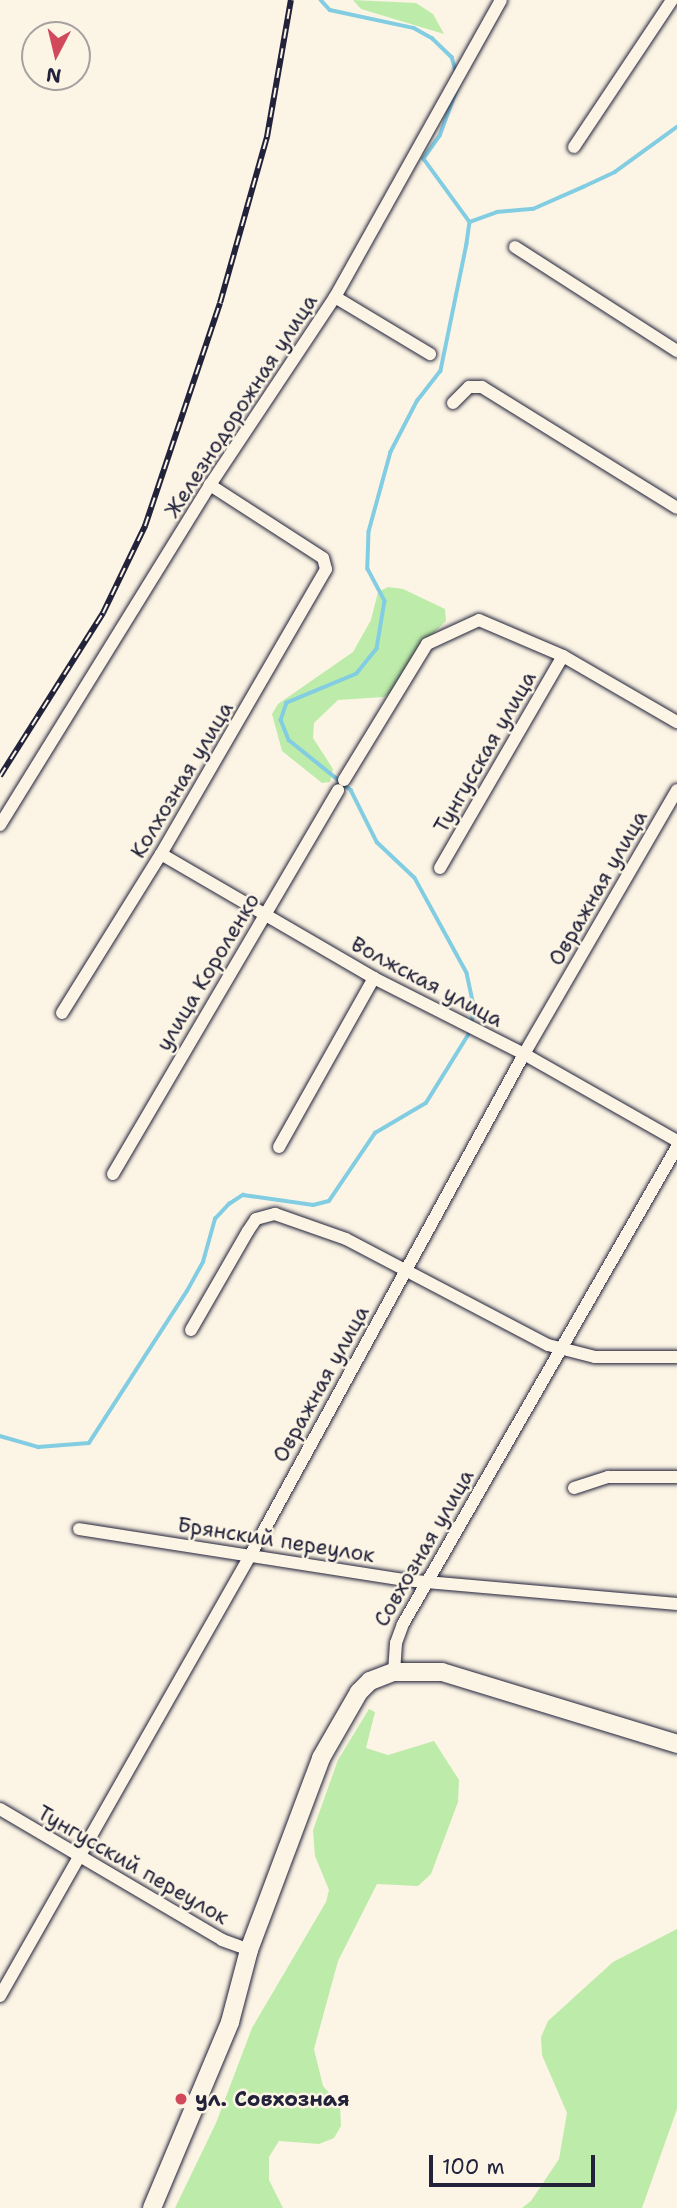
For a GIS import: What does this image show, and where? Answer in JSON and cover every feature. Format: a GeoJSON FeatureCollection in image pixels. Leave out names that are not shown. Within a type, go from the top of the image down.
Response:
{"type":"FeatureCollection","features":[{"type":"Feature","properties":{"kind":"main road"},"geometry":{"type":"LineString","coordinates":[[152,2208],[230,2022],[249,1950],[321,1758],[359,1692],[394,1671],[442,1672],[677,1744]]}},
{"type":"Feature","properties":{"kind":"street","name":"Железнодорожная улица"},"geometry":{"type":"LineString","coordinates":[[0,825],[210,485],[335,297],[502,0]]}},
{"type":"Feature","properties":{"kind":"street"},"geometry":{"type":"LineString","coordinates":[[574,147],[671,0]]}},
{"type":"Feature","properties":{"kind":"street"},"geometry":{"type":"LineString","coordinates":[[515,247],[677,351]]}},
{"type":"Feature","properties":{"kind":"street"},"geometry":{"type":"LineString","coordinates":[[335,297],[430,354]]}},
{"type":"Feature","properties":{"kind":"street"},"geometry":{"type":"LineString","coordinates":[[453,403],[469,387],[482,387],[677,508]]}},
{"type":"Feature","properties":{"kind":"street","name":"Колхозная улица"},"geometry":{"type":"LineString","coordinates":[[62,1013],[161,853],[324,577],[326,562],[210,485]]}},
{"type":"Feature","properties":{"kind":"street","name":"улица Короленко"},"geometry":{"type":"LineString","coordinates":[[113,1174],[341,785],[427,645],[479,620],[563,656]]}},
{"type":"Feature","properties":{"kind":"street"},"geometry":{"type":"LineString","coordinates":[[563,656],[677,722]]}},
{"type":"Feature","properties":{"kind":"street","name":"Тунгусская улица"},"geometry":{"type":"LineString","coordinates":[[440,868],[563,656]]}},
{"type":"Feature","properties":{"kind":"street","name":"Овражная улица"},"geometry":{"type":"LineString","coordinates":[[0,1996],[250,1556],[324,1413],[408,1271],[524,1054],[677,790]]}},
{"type":"Feature","properties":{"kind":"street","name":"Волжская улица"},"geometry":{"type":"LineString","coordinates":[[161,853],[266,912],[374,978],[524,1054],[677,1141]]}},
{"type":"Feature","properties":{"kind":"street"},"geometry":{"type":"LineString","coordinates":[[279,1147],[374,978]]}},
{"type":"Feature","properties":{"kind":"street","name":"Совхозная улица"},"geometry":{"type":"LineString","coordinates":[[394,1671],[396,1643],[403,1624],[429,1583],[677,1147]]}},
{"type":"Feature","properties":{"kind":"street"},"geometry":{"type":"LineString","coordinates":[[191,1330],[248,1231],[264,1215],[323,1227],[562,1349],[608,1358],[677,1357]]}},
{"type":"Feature","properties":{"kind":"street"},"geometry":{"type":"LineString","coordinates":[[574,1488],[608,1477],[677,1477]]}},
{"type":"Feature","properties":{"kind":"street","name":"Брянский переулок"},"geometry":{"type":"LineString","coordinates":[[79,1529],[429,1583],[677,1604]]}},
{"type":"Feature","properties":{"kind":"street","name":"Тунгусский переулок"},"geometry":{"type":"LineString","coordinates":[[0,1809],[222,1940],[249,1950]]}},
{"type":"Feature","properties":{"kind":"green space"},"geometry":{"type":"Polygon","coordinates":[[[353,0],[416,3],[433,14],[444,34],[361,9],[353,0]]]}},
{"type":"Feature","properties":{"kind":"green space"},"geometry":{"type":"Polygon","coordinates":[[[388,587],[403,589],[445,609],[446,621],[418,648],[393,691],[384,697],[338,700],[314,723],[313,738],[333,769],[330,782],[322,783],[282,751],[272,714],[278,704],[353,652],[371,620],[378,592],[388,587]]]}},
{"type":"Feature","properties":{"kind":"green space"},"geometry":{"type":"Polygon","coordinates":[[[369,1709],[375,1712],[366,1748],[388,1755],[434,1741],[459,1780],[458,1802],[431,1874],[418,1886],[377,1884],[338,1961],[314,2049],[323,2086],[340,2105],[341,2126],[334,2138],[319,2144],[279,2141],[269,2157],[269,2180],[283,2208],[175,2208],[216,2123],[252,2028],[326,1902],[329,1890],[315,1856],[313,1830],[338,1760],[369,1709]]]}},
{"type":"Feature","properties":{"kind":"green space"},"geometry":{"type":"Polygon","coordinates":[[[677,1929],[677,2109],[642,2208],[522,2208],[531,2201],[559,2159],[567,2113],[542,2055],[541,2037],[548,2021],[613,1962],[677,1929]]]}},
{"type":"Feature","properties":{"kind":"waterway"},"geometry":{"type":"LineString","coordinates":[[321,0],[330,10],[414,28],[432,38],[452,57],[456,71]]}},
{"type":"Feature","properties":{"kind":"waterway"},"geometry":{"type":"LineString","coordinates":[[459,85],[440,136],[424,159],[470,222],[467,244],[441,371],[418,400],[391,452],[369,532],[368,569],[385,601],[377,649],[357,674],[287,703],[281,720],[289,740],[351,790],[377,842],[415,878],[467,973],[474,1007],[472,1025]]}},
{"type":"Feature","properties":{"kind":"waterway"},"geometry":{"type":"LineString","coordinates":[[470,222],[497,212],[533,209],[583,187],[615,172],[677,127]]}},
{"type":"Feature","properties":{"kind":"waterway"},"geometry":{"type":"LineString","coordinates":[[0,1436],[38,1447],[89,1443],[187,1291],[203,1262],[215,1219],[229,1204],[243,1195],[313,1205],[329,1201],[375,1133],[426,1103],[470,1032]]}},
{"type":"Feature","properties":{"kind":"railway"},"geometry":{"type":"LineString","coordinates":[[0,776],[103,613],[145,526],[220,303],[267,137],[291,0]]}},
{"type":"Feature","properties":{"kind":"place","name":"ул. Совхозная"},"geometry":{"type":"Point","coordinates":[181,2099]}}]}
